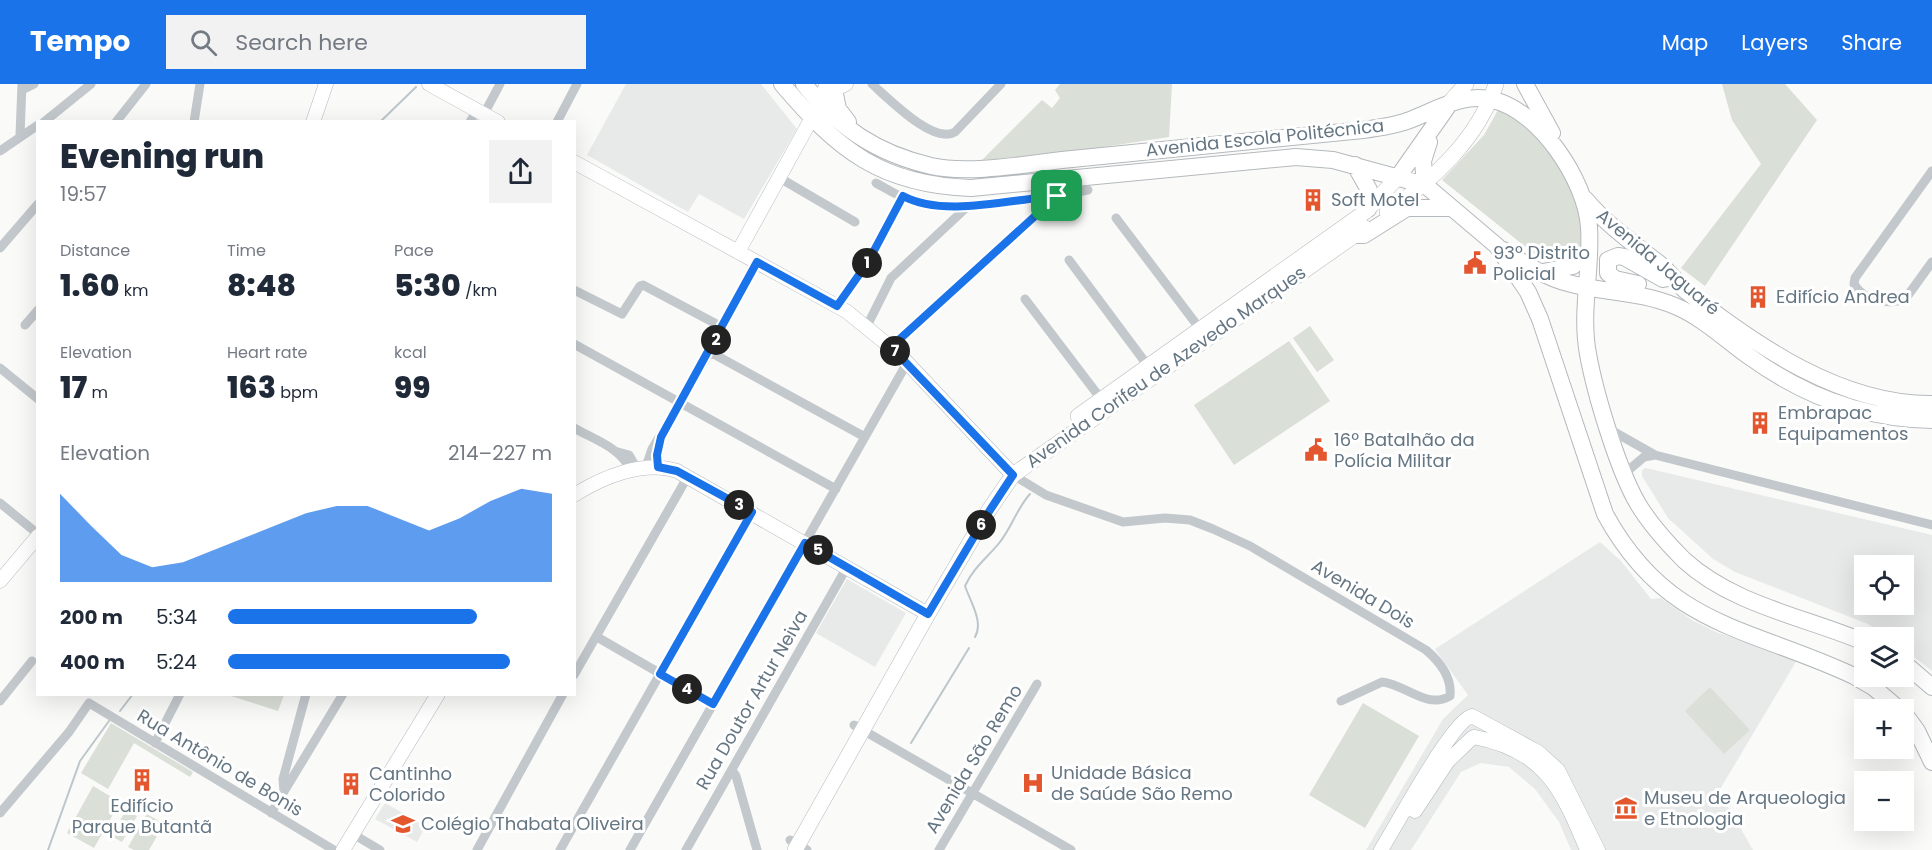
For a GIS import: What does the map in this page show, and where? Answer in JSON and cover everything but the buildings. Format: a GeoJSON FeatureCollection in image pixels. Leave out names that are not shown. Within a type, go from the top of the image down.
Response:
{"type":"FeatureCollection","features":[{"type":"Feature","properties":{"kind":"highway","name":"Avenida Escola Politécnica"},"geometry":{"type":"LineString","coordinates":[[782,84],[816,112],[854,155],[905,178],[949,187],[971,188],[1296,157],[1318,158],[1354,165],[1425,185],[1497,246],[1535,305],[1605,514],[1635,560],[1652,578],[1694,610],[1718,623],[1854,676],[1873,687],[1887,699]]}},
{"type":"Feature","properties":{"kind":"highway"},"geometry":{"type":"LineString","coordinates":[[1525,84],[1575,173],[1583,197]]}},
{"type":"Feature","properties":{"kind":"highway","name":"Avenida Escola Politécnica"},"geometry":{"type":"LineString","coordinates":[[816,112],[828,86]]}},
{"type":"Feature","properties":{"kind":"highway"},"geometry":{"type":"LineString","coordinates":[[828,86],[838,109],[868,142]]}},
{"type":"Feature","properties":{"kind":"highway","name":"Avenida Escola Politécnica"},"geometry":{"type":"LineString","coordinates":[[816,112],[868,142],[931,166],[961,168],[1381,128],[1404,122],[1450,102],[1493,91],[1547,135],[1583,197],[1590,230],[1584,314],[1588,354],[1609,429],[1637,502],[1647,519],[1684,560],[1718,585],[1854,638]]}},
{"type":"Feature","properties":{"kind":"highway","name":"Avenida Corifeu de Azevedo Marques"},"geometry":{"type":"LineString","coordinates":[[1398,177],[1450,102]]}},
{"type":"Feature","properties":{"kind":"highway"},"geometry":{"type":"LineString","coordinates":[[1425,185],[1423,161],[1433,129]]}},
{"type":"Feature","properties":{"kind":"highway"},"geometry":{"type":"LineString","coordinates":[[1354,165],[1370,190],[1368,209]]}},
{"type":"Feature","properties":{"kind":"highway","name":"Avenida Jaguaré"},"geometry":{"type":"LineString","coordinates":[[1583,197],[1626,239],[1674,277],[1684,289],[1773,352],[1805,370],[1857,393],[1932,404]]}},
{"type":"Feature","properties":{"kind":"highway"},"geometry":{"type":"LineString","coordinates":[[1355,235],[1364,234],[1410,207],[1452,208]]}},
{"type":"Feature","properties":{"kind":"highway","name":"Avenida Jaguaré"},"geometry":{"type":"LineString","coordinates":[[1497,246],[1539,273],[1587,288],[1644,296],[1686,311],[1775,375],[1811,394],[1882,416],[1932,420]]}},
{"type":"Feature","properties":{"kind":"highway"},"geometry":{"type":"LineString","coordinates":[[1539,273],[1572,266],[1588,252]]}},
{"type":"Feature","properties":{"kind":"highway"},"geometry":{"type":"LineString","coordinates":[[1674,277],[1663,279],[1618,256],[1608,260],[1608,273],[1615,279],[1668,292],[1686,311]]}},
{"type":"Feature","properties":{"kind":"highway"},"geometry":{"type":"LineString","coordinates":[[1914,672],[1932,687]]}},
{"type":"Feature","properties":{"kind":"highway"},"geometry":{"type":"LineString","coordinates":[[1914,727],[1932,762]]}},
{"type":"Feature","properties":{"kind":"main road","name":"Avenida Corifeu de Azevedo Marques"},"geometry":{"type":"LineString","coordinates":[[1450,102],[1466,84]]}},
{"type":"Feature","properties":{"kind":"main road","name":"Avenida Corifeu de Azevedo Marques"},"geometry":{"type":"LineString","coordinates":[[1009,472],[1425,185],[1450,159],[1493,91]]}},
{"type":"Feature","properties":{"kind":"main road","name":"Avenida Corifeu de Azevedo Marques"},"geometry":{"type":"LineString","coordinates":[[795,847],[858,727],[924,612],[990,510],[1009,472],[1101,399],[1368,209],[1398,177]]}},
{"type":"Feature","properties":{"kind":"street"},"geometry":{"type":"LineString","coordinates":[[20,135],[22,87],[34,84]]}},
{"type":"Feature","properties":{"kind":"street"},"geometry":{"type":"LineString","coordinates":[[47,120],[92,84]]}},
{"type":"Feature","properties":{"kind":"street"},"geometry":{"type":"LineString","coordinates":[[118,120],[146,84]]}},
{"type":"Feature","properties":{"kind":"street"},"geometry":{"type":"LineString","coordinates":[[194,120],[200,84]]}},
{"type":"Feature","properties":{"kind":"street"},"geometry":{"type":"LineString","coordinates":[[314,120],[326,84]]}},
{"type":"Feature","properties":{"kind":"street"},"geometry":{"type":"LineString","coordinates":[[429,84],[477,115],[492,120]]}},
{"type":"Feature","properties":{"kind":"street"},"geometry":{"type":"LineString","coordinates":[[477,115],[500,84]]}},
{"type":"Feature","properties":{"kind":"street"},"geometry":{"type":"LineString","coordinates":[[558,120],[577,84]]}},
{"type":"Feature","properties":{"kind":"street"},"geometry":{"type":"LineString","coordinates":[[872,84],[932,131],[945,136],[955,132],[1001,84]]}},
{"type":"Feature","properties":{"kind":"street"},"geometry":{"type":"LineString","coordinates":[[881,92],[888,84]]}},
{"type":"Feature","properties":{"kind":"street"},"geometry":{"type":"LineString","coordinates":[[738,252],[816,112],[828,86]]}},
{"type":"Feature","properties":{"kind":"street"},"geometry":{"type":"LineString","coordinates":[[0,151],[36,126]]}},
{"type":"Feature","properties":{"kind":"street"},"geometry":{"type":"LineString","coordinates":[[576,163],[837,306],[867,326],[907,363],[1009,472]]}},
{"type":"Feature","properties":{"kind":"street"},"geometry":{"type":"LineString","coordinates":[[1932,171],[1854,281],[1857,289],[1865,296],[1889,303],[1906,298],[1932,262]]}},
{"type":"Feature","properties":{"kind":"street"},"geometry":{"type":"LineString","coordinates":[[778,177],[855,222]]}},
{"type":"Feature","properties":{"kind":"street"},"geometry":{"type":"LineString","coordinates":[[876,183],[903,196],[932,204],[968,206],[1057,196],[1088,190]]}},
{"type":"Feature","properties":{"kind":"street"},"geometry":{"type":"LineString","coordinates":[[837,306],[868,262],[903,196]]}},
{"type":"Feature","properties":{"kind":"street"},"geometry":{"type":"LineString","coordinates":[[891,347],[1057,196]]}},
{"type":"Feature","properties":{"kind":"street"},"geometry":{"type":"LineString","coordinates":[[0,248],[36,206]]}},
{"type":"Feature","properties":{"kind":"street"},"geometry":{"type":"LineString","coordinates":[[867,326],[891,278],[968,206]]}},
{"type":"Feature","properties":{"kind":"street"},"geometry":{"type":"LineString","coordinates":[[1116,218],[1200,329]]}},
{"type":"Feature","properties":{"kind":"street"},"geometry":{"type":"LineString","coordinates":[[1069,261],[1148,366]]}},
{"type":"Feature","properties":{"kind":"street"},"geometry":{"type":"LineString","coordinates":[[642,465],[661,437],[710,352],[757,262]]}},
{"type":"Feature","properties":{"kind":"street"},"geometry":{"type":"LineString","coordinates":[[1921,279],[1932,283]]}},
{"type":"Feature","properties":{"kind":"street"},"geometry":{"type":"LineString","coordinates":[[576,291],[622,314],[640,286],[644,285],[722,327]]}},
{"type":"Feature","properties":{"kind":"street"},"geometry":{"type":"LineString","coordinates":[[1025,299],[1101,399]]}},
{"type":"Feature","properties":{"kind":"street"},"geometry":{"type":"LineString","coordinates":[[25,325],[36,312]]}},
{"type":"Feature","properties":{"kind":"street"},"geometry":{"type":"LineString","coordinates":[[576,345],[836,489]]}},
{"type":"Feature","properties":{"kind":"street"},"geometry":{"type":"LineString","coordinates":[[710,352],[865,438]]}},
{"type":"Feature","properties":{"kind":"street"},"geometry":{"type":"LineString","coordinates":[[630,850],[907,363]]}},
{"type":"Feature","properties":{"kind":"street"},"geometry":{"type":"LineString","coordinates":[[0,368],[36,397]]}},
{"type":"Feature","properties":{"kind":"street"},"geometry":{"type":"LineString","coordinates":[[576,429],[616,452],[627,462],[677,471],[688,476],[924,612]]}},
{"type":"Feature","properties":{"kind":"street"},"geometry":{"type":"LineString","coordinates":[[1609,429],[1655,455],[1932,525]]}},
{"type":"Feature","properties":{"kind":"street"},"geometry":{"type":"LineString","coordinates":[[576,494],[602,480],[642,465],[657,455],[661,437]]}},
{"type":"Feature","properties":{"kind":"street"},"geometry":{"type":"LineString","coordinates":[[1625,473],[1644,457],[1655,455]]}},
{"type":"Feature","properties":{"kind":"street","name":"Avenida Dois"},"geometry":{"type":"LineString","coordinates":[[1009,472],[1046,495],[1123,522],[1190,520],[1250,546],[1426,650],[1447,675],[1450,690],[1450,696],[1433,700],[1382,682],[1341,701]]}},
{"type":"Feature","properties":{"kind":"street"},"geometry":{"type":"LineString","coordinates":[[576,672],[688,476]]}},
{"type":"Feature","properties":{"kind":"street"},"geometry":{"type":"LineString","coordinates":[[0,503],[36,533]]}},
{"type":"Feature","properties":{"kind":"street"},"geometry":{"type":"LineString","coordinates":[[560,850],[752,512]]}},
{"type":"Feature","properties":{"kind":"street"},"geometry":{"type":"LineString","coordinates":[[0,581],[36,537]]}},
{"type":"Feature","properties":{"kind":"street","name":"Rua Doutor Artur Neiva"},"geometry":{"type":"LineString","coordinates":[[686,850],[847,567]]}},
{"type":"Feature","properties":{"kind":"street"},"geometry":{"type":"LineString","coordinates":[[597,637],[713,704]]}},
{"type":"Feature","properties":{"kind":"street"},"geometry":{"type":"LineString","coordinates":[[0,701],[32,661]]}},
{"type":"Feature","properties":{"kind":"street","name":"Avenida São Remo"},"geometry":{"type":"LineString","coordinates":[[939,850],[1037,684]]}},
{"type":"Feature","properties":{"kind":"street"},"geometry":{"type":"LineString","coordinates":[[155,743],[179,696]]}},
{"type":"Feature","properties":{"kind":"street"},"geometry":{"type":"LineString","coordinates":[[284,791],[283,779],[305,696]]}},
{"type":"Feature","properties":{"kind":"street"},"geometry":{"type":"LineString","coordinates":[[271,813],[342,696]]}},
{"type":"Feature","properties":{"kind":"street"},"geometry":{"type":"LineString","coordinates":[[344,850],[437,696]]}},
{"type":"Feature","properties":{"kind":"street"},"geometry":{"type":"LineString","coordinates":[[477,850],[562,696]]}},
{"type":"Feature","properties":{"kind":"street","name":"Rua Antônio de Bonis"},"geometry":{"type":"LineString","coordinates":[[0,813],[69,732],[89,704],[334,850]]}},
{"type":"Feature","properties":{"kind":"street"},"geometry":{"type":"LineString","coordinates":[[1382,850],[1448,739],[1466,717],[1477,719],[1538,752],[1558,770],[1598,850]]}},
{"type":"Feature","properties":{"kind":"street"},"geometry":{"type":"LineString","coordinates":[[1390,850],[1448,761],[1481,729],[1477,719]]}},
{"type":"Feature","properties":{"kind":"street"},"geometry":{"type":"LineString","coordinates":[[1461,723],[1462,734],[1500,743],[1540,766],[1560,789],[1587,850]]}},
{"type":"Feature","properties":{"kind":"street"},"geometry":{"type":"LineString","coordinates":[[858,727],[1071,850]]}},
{"type":"Feature","properties":{"kind":"street"},"geometry":{"type":"LineString","coordinates":[[732,770],[736,776],[757,850]]}},
{"type":"Feature","properties":{"kind":"street"},"geometry":{"type":"LineString","coordinates":[[353,834],[380,850]]}},
{"type":"Feature","properties":{"kind":"shaded area"},"geometry":{"type":"Polygon","coordinates":[[[626,84],[761,84],[797,129],[744,219],[699,194],[688,212],[587,155],[626,84]]]}},
{"type":"Feature","properties":{"kind":"shaded area"},"geometry":{"type":"Polygon","coordinates":[[[1060,84],[1172,84],[1169,137],[1058,154],[982,160],[1042,100],[1052,108],[1060,98],[1055,90],[1060,84]]]}},
{"type":"Feature","properties":{"kind":"shaded area"},"geometry":{"type":"Polygon","coordinates":[[[1722,84],[1785,84],[1817,120],[1705,286],[1681,268],[1761,164],[1732,120],[1722,84]]]}},
{"type":"Feature","properties":{"kind":"shaded area"},"geometry":{"type":"Polygon","coordinates":[[[1499,108],[1518,115],[1553,150],[1581,206],[1584,249],[1573,258],[1556,262],[1537,256],[1442,180],[1484,135],[1499,108]]]}},
{"type":"Feature","properties":{"kind":"shaded area"},"geometry":{"type":"Polygon","coordinates":[[[1310,326],[1334,360],[1317,372],[1293,338],[1310,326]]]}},
{"type":"Feature","properties":{"kind":"shaded area"},"geometry":{"type":"Polygon","coordinates":[[[1289,341],[1330,401],[1234,465],[1194,405],[1289,341]]]}},
{"type":"Feature","properties":{"kind":"shaded area"},"geometry":{"type":"Polygon","coordinates":[[[1646,468],[1932,535],[1932,671],[1914,657],[1914,627],[1873,627],[1735,572],[1713,559],[1668,518],[1642,476],[1642,470],[1646,468]]]}},
{"type":"Feature","properties":{"kind":"shaded area"},"geometry":{"type":"Polygon","coordinates":[[[1600,542],[1621,561],[1651,599],[1661,598],[1692,620],[1716,632],[1797,660],[1719,791],[1753,850],[1571,850],[1559,822],[1535,789],[1509,767],[1481,763],[1461,772],[1411,850],[1366,850],[1443,719],[1468,695],[1435,649],[1600,542]]]}},
{"type":"Feature","properties":{"kind":"shaded area"},"geometry":{"type":"Polygon","coordinates":[[[847,579],[906,613],[875,667],[816,633],[847,579]]]}},
{"type":"Feature","properties":{"kind":"shaded area"},"geometry":{"type":"Polygon","coordinates":[[[1710,687],[1750,730],[1724,754],[1685,711],[1710,687]]]}},
{"type":"Feature","properties":{"kind":"shaded area"},"geometry":{"type":"Polygon","coordinates":[[[231,696],[283,696],[278,711],[231,696]]]}},
{"type":"Feature","properties":{"kind":"shaded area"},"geometry":{"type":"Polygon","coordinates":[[[1363,703],[1419,736],[1365,828],[1309,795],[1363,703]]]}},
{"type":"Feature","properties":{"kind":"shaded area"},"geometry":{"type":"Polygon","coordinates":[[[111,723],[193,772],[190,777],[134,743],[108,789],[81,773],[111,723]]]}},
{"type":"Feature","properties":{"kind":"shaded area"},"geometry":{"type":"Polygon","coordinates":[[[93,786],[120,802],[94,848],[67,833],[93,786]]]}},
{"type":"Feature","properties":{"kind":"shaded area","name":"Colégio Thabata Oliveira"},"geometry":{"type":"Polygon","coordinates":[[[385,803],[426,826],[417,842],[375,819],[385,803]]]}},
{"type":"Feature","properties":{"kind":"shaded area"},"geometry":{"type":"Polygon","coordinates":[[[126,810],[137,816],[122,842],[111,836],[126,810]]]}},
{"type":"Feature","properties":{"kind":"shaded area"},"geometry":{"type":"Polygon","coordinates":[[[147,814],[164,824],[149,850],[134,850],[128,847],[147,814]]]}},
{"type":"Feature","properties":{"kind":"waterway"},"geometry":{"type":"LineString","coordinates":[[382,120],[416,87]]}},
{"type":"Feature","properties":{"kind":"waterway"},"geometry":{"type":"LineString","coordinates":[[975,637],[977,618],[965,586],[976,568],[1004,536],[1030,494]]}},
{"type":"Feature","properties":{"kind":"waterway"},"geometry":{"type":"LineString","coordinates":[[911,743],[969,648]]}},
{"type":"Feature","properties":{"kind":"waterway"},"geometry":{"type":"LineString","coordinates":[[120,711],[131,696]]}},
{"type":"Feature","properties":{"kind":"waterway"},"geometry":{"type":"LineString","coordinates":[[48,850],[80,761],[109,721]]}},
{"type":"Feature","properties":{"kind":"place","name":"Soft Motel"},"geometry":{"type":"Point","coordinates":[1313,200]}},
{"type":"Feature","properties":{"kind":"place","name":"93º Distrito Policial"},"geometry":{"type":"Point","coordinates":[1475,263]}},
{"type":"Feature","properties":{"kind":"place","name":"Edifício Andrea"},"geometry":{"type":"Point","coordinates":[1758,297]}},
{"type":"Feature","properties":{"kind":"place","name":"Embrapac Equipamentos"},"geometry":{"type":"Point","coordinates":[1760,423]}},
{"type":"Feature","properties":{"kind":"place","name":"16º Batalhão da Polícia Militar"},"geometry":{"type":"Point","coordinates":[1316,450]}},
{"type":"Feature","properties":{"kind":"place","name":"Edifício Parque Butantã"},"geometry":{"type":"Point","coordinates":[142,780]}},
{"type":"Feature","properties":{"kind":"place","name":"Unidade Básica de Saúde São Remo"},"geometry":{"type":"Point","coordinates":[1033,783]}},
{"type":"Feature","properties":{"kind":"place","name":"Cantinho Colorido"},"geometry":{"type":"Point","coordinates":[351,784]}},
{"type":"Feature","properties":{"kind":"place","name":"Museu de Arqueologia e Etnologia"},"geometry":{"type":"Point","coordinates":[1626,808]}},
{"type":"Feature","properties":{"kind":"place","name":"Colégio Thabata Oliveira"},"geometry":{"type":"Point","coordinates":[403,824]}},
{"type":"Feature","properties":{"kind":"route"},"geometry":{"type":"LineString","coordinates":[[903,196],[909,200],[932,204],[968,206],[1057,196],[891,347],[1013,475],[928,614],[805,543],[713,704],[660,674],[752,512],[677,471],[658,467],[659,445],[661,437],[710,352],[757,262],[837,306],[868,262],[903,196]]}}]}
